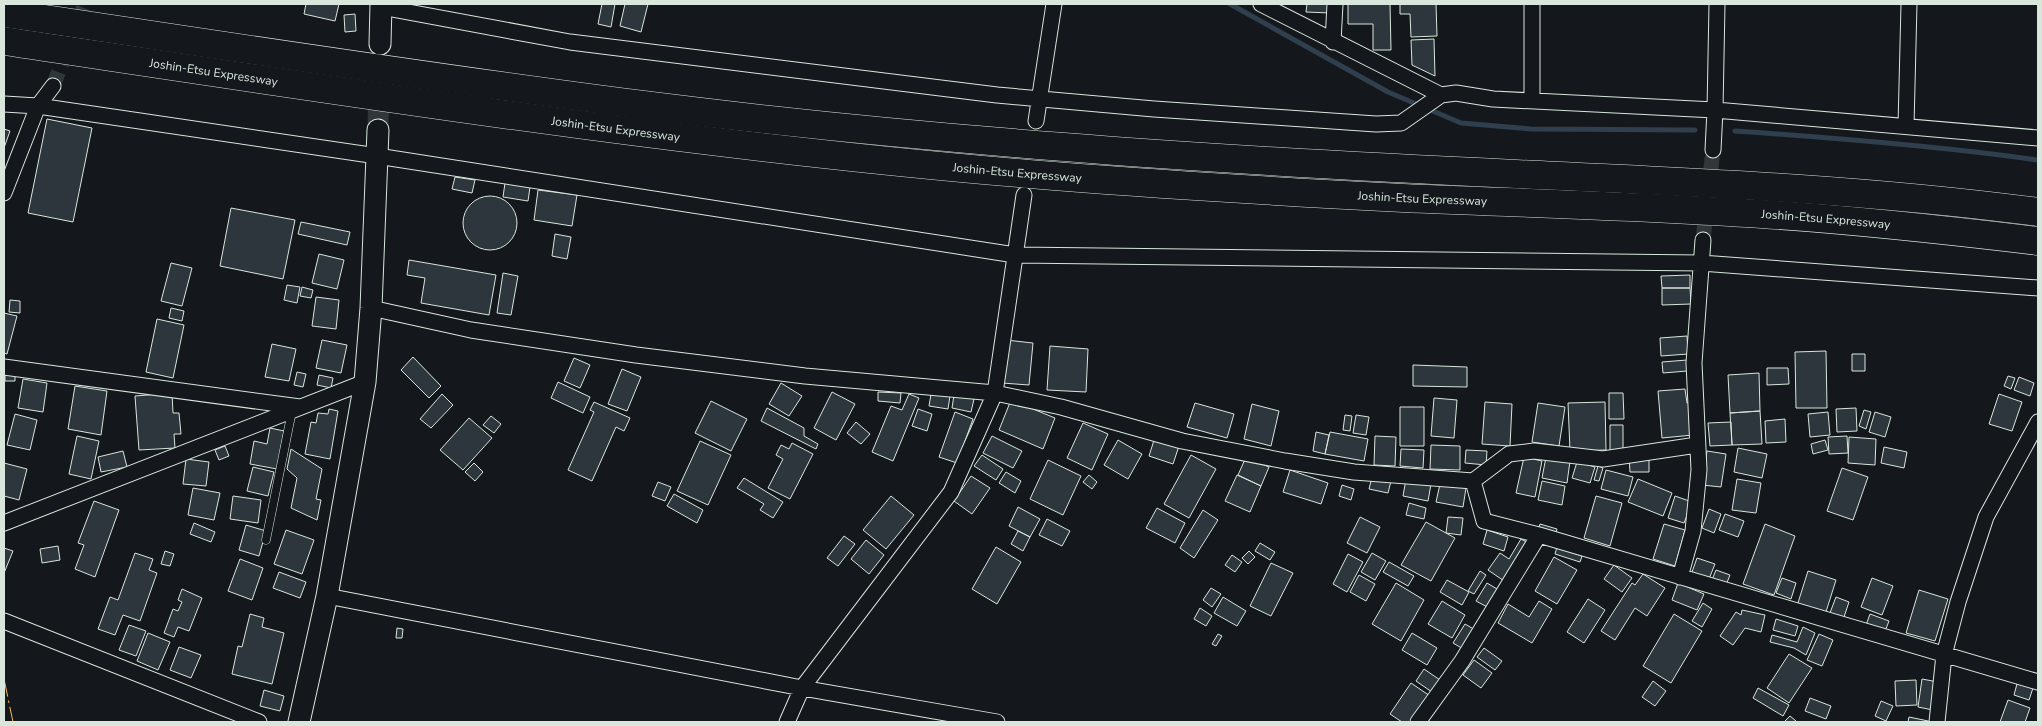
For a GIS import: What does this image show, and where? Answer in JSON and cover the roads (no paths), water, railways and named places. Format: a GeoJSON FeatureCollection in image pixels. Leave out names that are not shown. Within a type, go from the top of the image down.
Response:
{"type":"FeatureCollection","features":[{"type":"Feature","properties":{"kind":"highway"},"geometry":{"type":"LineString","coordinates":[[4,13],[543,92],[744,117],[856,128],[1178,156],[1778,187],[1962,202],[2038,212]]}},
{"type":"Feature","properties":{"kind":"highway","name":"Joshin-Etsu Expressway"},"geometry":{"type":"LineString","coordinates":[[4,41],[523,118],[843,156],[1051,175],[1284,192],[1764,214],[1879,223],[2038,241]]}},
{"type":"Feature","properties":{"kind":"street"},"geometry":{"type":"LineString","coordinates":[[1036,121],[1054,4]]}},
{"type":"Feature","properties":{"kind":"street"},"geometry":{"type":"LineString","coordinates":[[1261,4],[1333,42],[1423,84],[1438,97]]}},
{"type":"Feature","properties":{"kind":"street"},"geometry":{"type":"LineString","coordinates":[[1333,42],[1335,4]]}},
{"type":"Feature","properties":{"kind":"street"},"geometry":{"type":"LineString","coordinates":[[1532,4],[1532,100]]}},
{"type":"Feature","properties":{"kind":"street"},"geometry":{"type":"LineString","coordinates":[[1713,150],[1716,110],[1717,4]]}},
{"type":"Feature","properties":{"kind":"street"},"geometry":{"type":"LineString","coordinates":[[1906,126],[1909,4]]}},
{"type":"Feature","properties":{"kind":"street"},"geometry":{"type":"LineString","coordinates":[[380,44],[380,5],[570,42],[997,96],[1040,98],[1154,109],[1376,124],[1401,124],[1438,97],[1456,93],[1493,98],[1716,110],[2038,138]]}},
{"type":"Feature","properties":{"kind":"street"},"geometry":{"type":"LineString","coordinates":[[4,193],[38,106],[53,86]]}},
{"type":"Feature","properties":{"kind":"street"},"geometry":{"type":"LineString","coordinates":[[4,104],[38,106],[377,156],[1015,255],[1701,263],[2038,288]]}},
{"type":"Feature","properties":{"kind":"street"},"geometry":{"type":"LineString","coordinates":[[299,722],[327,596],[365,382],[371,308],[378,130]]}},
{"type":"Feature","properties":{"kind":"street"},"geometry":{"type":"LineString","coordinates":[[787,722],[802,688],[951,492],[995,393],[1024,195]]}},
{"type":"Feature","properties":{"kind":"street"},"geometry":{"type":"LineString","coordinates":[[1680,577],[1693,532],[1699,470],[1694,363],[1703,240]]}},
{"type":"Feature","properties":{"kind":"street"},"geometry":{"type":"LineString","coordinates":[[371,308],[471,330],[636,355],[805,376],[995,393],[1061,407],[1182,441],[1354,472],[1473,481],[1508,454],[1534,451],[1603,459],[1697,445]]}},
{"type":"Feature","properties":{"kind":"street"},"geometry":{"type":"LineString","coordinates":[[4,367],[297,409]]}},
{"type":"Feature","properties":{"kind":"street"},"geometry":{"type":"LineString","coordinates":[[4,523],[365,382]]}},
{"type":"Feature","properties":{"kind":"street"},"geometry":{"type":"LineString","coordinates":[[1937,722],[1944,655],[1958,602],[1986,517],[2038,422]]}},
{"type":"Feature","properties":{"kind":"street"},"geometry":{"type":"LineString","coordinates":[[1473,481],[1484,521],[1539,535],[2038,682]]}},
{"type":"Feature","properties":{"kind":"street"},"geometry":{"type":"LineString","coordinates":[[1418,722],[1462,661],[1539,535]]}},
{"type":"Feature","properties":{"kind":"street"},"geometry":{"type":"LineString","coordinates":[[327,596],[802,688],[997,722]]}},
{"type":"Feature","properties":{"kind":"street"},"geometry":{"type":"LineString","coordinates":[[4,621],[259,722]]}},
{"type":"Feature","properties":{"kind":"lane"},"geometry":{"type":"LineString","coordinates":[[266,540],[297,409]]}},
{"type":"Feature","properties":{"kind":"waterway"},"geometry":{"type":"LineString","coordinates":[[1230,4],[1388,92],[1461,123],[1531,129],[1695,130]]}},
{"type":"Feature","properties":{"kind":"waterway"},"geometry":{"type":"LineString","coordinates":[[1735,131],[1887,143],[2038,160]]}},
{"type":"Feature","properties":{"kind":"tunnel"},"geometry":{"type":"LineString","coordinates":[[53,86],[85,4]]}},
{"type":"Feature","properties":{"kind":"tunnel"},"geometry":{"type":"LineString","coordinates":[[378,130],[379,81]]}},
{"type":"Feature","properties":{"kind":"tunnel"},"geometry":{"type":"LineString","coordinates":[[1703,240],[1713,150]]}}]}
